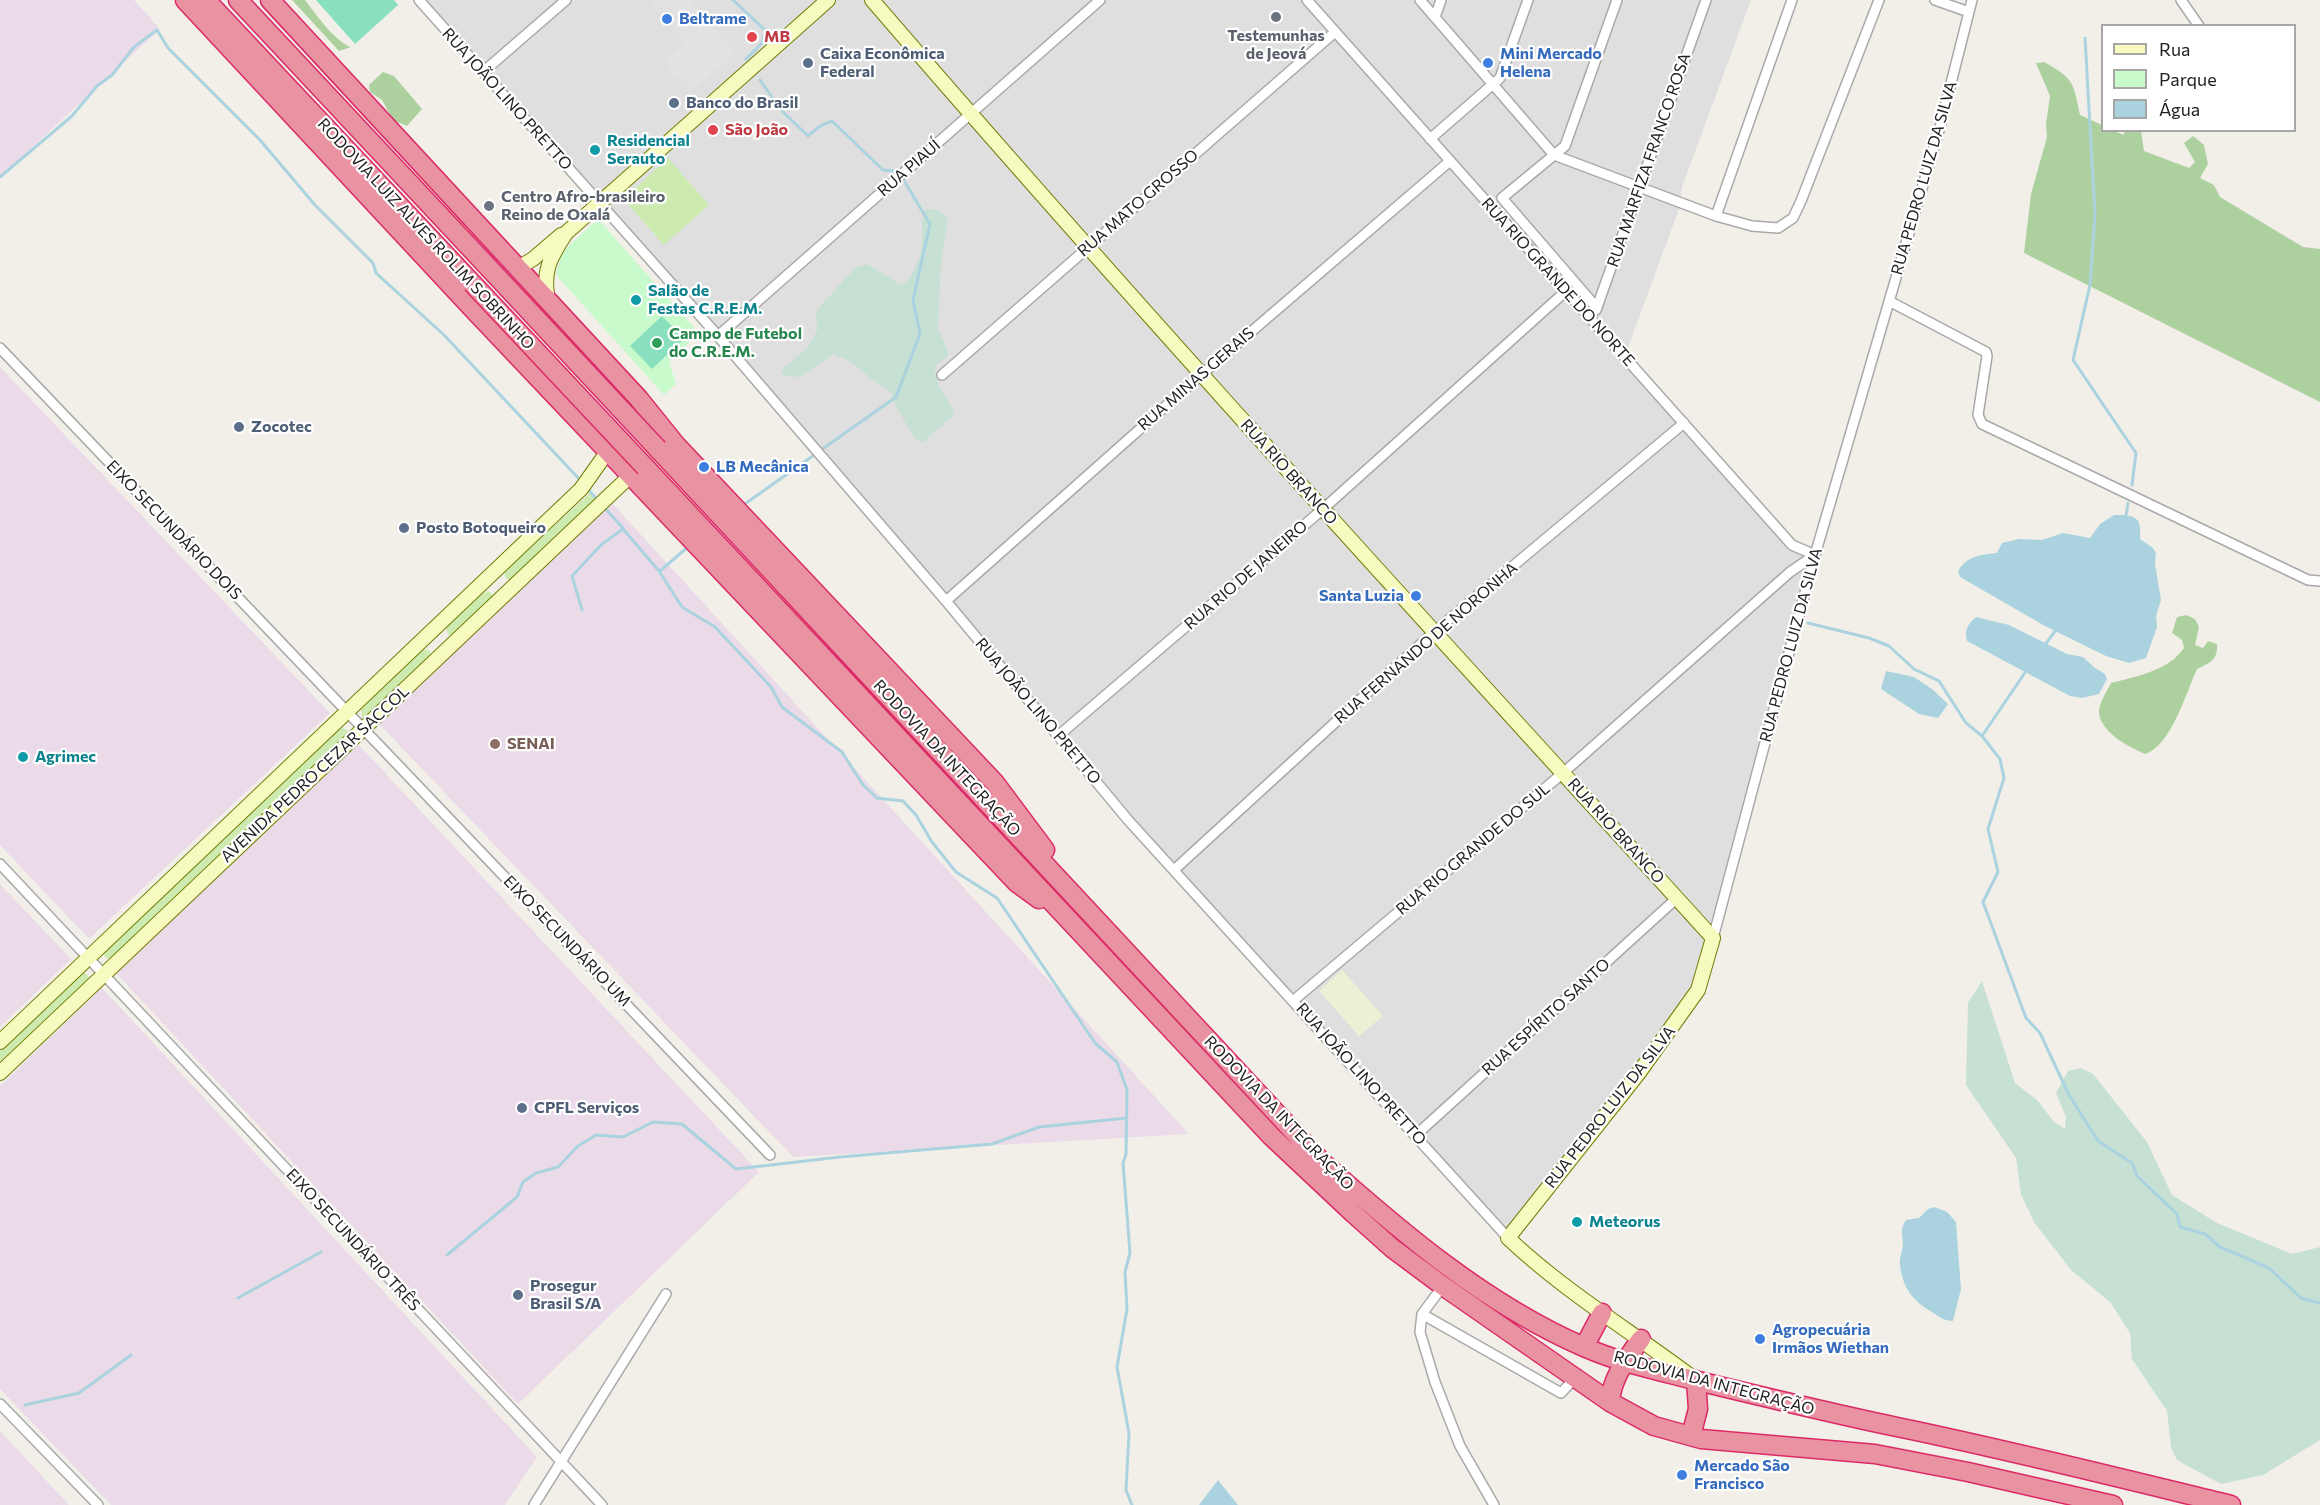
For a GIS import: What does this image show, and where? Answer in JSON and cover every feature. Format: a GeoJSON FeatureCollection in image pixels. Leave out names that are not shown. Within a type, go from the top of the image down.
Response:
{"type":"FeatureCollection","features":[{"type":"Feature","properties":{"kind":"highway"},"geometry":{"type":"LineString","coordinates":[[185,0],[608,451],[638,471],[664,430]]}},
{"type":"Feature","properties":{"kind":"highway","name":"RODOVIA LUIZ ALVES ROLIM SOBRINHO"},"geometry":{"type":"LineString","coordinates":[[206,0],[472,283],[638,471]]}},
{"type":"Feature","properties":{"kind":"highway","name":"RODOVIA LUIZ ALVES ROLIM SOBRINHO"},"geometry":{"type":"LineString","coordinates":[[238,0],[657,449]]}},
{"type":"Feature","properties":{"kind":"highway"},"geometry":{"type":"LineString","coordinates":[[270,0],[639,399],[664,430],[995,783],[1031,830],[1085,909]]}},
{"type":"Feature","properties":{"kind":"highway"},"geometry":{"type":"LineString","coordinates":[[472,308],[518,268]]}},
{"type":"Feature","properties":{"kind":"highway","name":"RODOVIA DA INTEGRAÇÃO"},"geometry":{"type":"LineString","coordinates":[[657,449],[1321,1161],[1400,1229],[1472,1283],[1520,1315],[1584,1347],[1625,1362],[1792,1404],[1984,1445],[2231,1505]]}},
{"type":"Feature","properties":{"kind":"highway","name":"RODOVIA DA INTEGRAÇÃO"},"geometry":{"type":"LineString","coordinates":[[638,471],[1072,923],[1271,1136],[1311,1176],[1392,1248],[1443,1286],[1610,1402],[1654,1425],[1701,1439],[1875,1454],[1968,1472],[2113,1505]]}},
{"type":"Feature","properties":{"kind":"highway"},"geometry":{"type":"LineString","coordinates":[[1584,1347],[1602,1313]]}},
{"type":"Feature","properties":{"kind":"highway"},"geometry":{"type":"LineString","coordinates":[[1610,1402],[1614,1381],[1641,1339]]}},
{"type":"Feature","properties":{"kind":"highway"},"geometry":{"type":"LineString","coordinates":[[1691,1436],[1698,1409],[1696,1380]]}},
{"type":"Feature","properties":{"kind":"street","name":"RUA JOÃO LINO PRETTO"},"geometry":{"type":"LineString","coordinates":[[419,0],[718,336],[946,601],[1128,820],[1508,1238],[1566,1289],[1641,1339],[1696,1380]]}},
{"type":"Feature","properties":{"kind":"street"},"geometry":{"type":"LineString","coordinates":[[483,72],[566,0]]}},
{"type":"Feature","properties":{"kind":"street"},"geometry":{"type":"LineString","coordinates":[[518,268],[532,259],[555,238],[566,233],[828,0]]}},
{"type":"Feature","properties":{"kind":"street","name":"RUA RIO BRANCO"},"geometry":{"type":"LineString","coordinates":[[872,0],[1087,247],[1713,938]]}},
{"type":"Feature","properties":{"kind":"street","name":"RUA PIAUÍ"},"geometry":{"type":"LineString","coordinates":[[718,336],[1100,0]]}},
{"type":"Feature","properties":{"kind":"street","name":"RUA RIO GRANDE DO NORTE"},"geometry":{"type":"LineString","coordinates":[[1307,0],[1792,544],[1815,555]]}},
{"type":"Feature","properties":{"kind":"street"},"geometry":{"type":"LineString","coordinates":[[1420,0],[1554,155],[1716,216],[1752,226],[1778,228],[1793,218],[1879,0]]}},
{"type":"Feature","properties":{"kind":"street"},"geometry":{"type":"LineString","coordinates":[[1435,17],[1441,0]]}},
{"type":"Feature","properties":{"kind":"street"},"geometry":{"type":"LineString","coordinates":[[1430,139],[1500,78],[1528,0]]}},
{"type":"Feature","properties":{"kind":"street"},"geometry":{"type":"LineString","coordinates":[[1597,308],[1502,198],[1565,147],[1617,0]]}},
{"type":"Feature","properties":{"kind":"street","name":"RUA MARFIZA FRANCO ROSA"},"geometry":{"type":"LineString","coordinates":[[1592,321],[1706,0]]}},
{"type":"Feature","properties":{"kind":"street"},"geometry":{"type":"LineString","coordinates":[[1716,216],[1792,0]]}},
{"type":"Feature","properties":{"kind":"street"},"geometry":{"type":"LineString","coordinates":[[1935,0],[1969,12]]}},
{"type":"Feature","properties":{"kind":"street","name":"RUA PEDRO LUIZ DA SILVA"},"geometry":{"type":"LineString","coordinates":[[1508,1238],[1638,1074],[1698,990],[1815,555],[1940,127],[1972,0]]}},
{"type":"Feature","properties":{"kind":"street"},"geometry":{"type":"LineString","coordinates":[[2181,0],[2198,24]]}},
{"type":"Feature","properties":{"kind":"street","name":"RUA MATO GROSSO"},"geometry":{"type":"LineString","coordinates":[[942,375],[1335,32]]}},
{"type":"Feature","properties":{"kind":"street","name":"RUA MINAS GERAIS"},"geometry":{"type":"LineString","coordinates":[[946,601],[1202,374],[1450,161]]}},
{"type":"Feature","properties":{"kind":"street"},"geometry":{"type":"LineString","coordinates":[[548,300],[544,283],[549,264],[566,233]]}},
{"type":"Feature","properties":{"kind":"street","name":"RUA RIO DE JANEIRO"},"geometry":{"type":"LineString","coordinates":[[1058,736],[1323,509],[1566,291]]}},
{"type":"Feature","properties":{"kind":"street"},"geometry":{"type":"LineString","coordinates":[[1889,301],[1986,352],[1978,415],[1982,424],[2264,560],[2308,579],[2320,581]]}},
{"type":"Feature","properties":{"kind":"street","name":"EIXO SECUNDÁRIO DOIS"},"geometry":{"type":"LineString","coordinates":[[0,348],[363,728]]}},
{"type":"Feature","properties":{"kind":"street","name":"RUA FERNANDO DE NORONHA"},"geometry":{"type":"LineString","coordinates":[[1174,870],[1434,632],[1684,423]]}},
{"type":"Feature","properties":{"kind":"street","name":"AVENIDA PEDRO CEZAR SACCOL"},"geometry":{"type":"LineString","coordinates":[[0,1042],[581,489],[608,451]]}},
{"type":"Feature","properties":{"kind":"street","name":"AVENIDA PEDRO CEZAR SACCOL"},"geometry":{"type":"LineString","coordinates":[[0,1073],[363,728],[638,471]]}},
{"type":"Feature","properties":{"kind":"street","name":"RUA RIO GRANDE DO SUL"},"geometry":{"type":"LineString","coordinates":[[1294,1000],[1563,773],[1790,572],[1815,555]]}},
{"type":"Feature","properties":{"kind":"street","name":"EIXO SECUNDÁRIO UM"},"geometry":{"type":"LineString","coordinates":[[363,728],[770,1155]]}},
{"type":"Feature","properties":{"kind":"street","name":"EIXO SECUNDÁRIO TRÊS"},"geometry":{"type":"LineString","coordinates":[[0,864],[602,1505]]}},
{"type":"Feature","properties":{"kind":"street","name":"RUA ESPÍRITO SANTO"},"geometry":{"type":"LineString","coordinates":[[1416,1135],[1677,898]]}},
{"type":"Feature","properties":{"kind":"street"},"geometry":{"type":"LineString","coordinates":[[1443,1286],[1422,1314],[1420,1332],[1435,1382],[1460,1446],[1494,1505]]}},
{"type":"Feature","properties":{"kind":"street"},"geometry":{"type":"LineString","coordinates":[[534,1505],[666,1294]]}},
{"type":"Feature","properties":{"kind":"street"},"geometry":{"type":"LineString","coordinates":[[1422,1314],[1561,1393],[1575,1378]]}},
{"type":"Feature","properties":{"kind":"street"},"geometry":{"type":"LineString","coordinates":[[0,1404],[98,1505]]}},
{"type":"Feature","properties":{"kind":"shaded area"},"geometry":{"type":"Polygon","coordinates":[[[0,0],[134,0],[160,29],[0,177],[0,0]]]}},
{"type":"Feature","properties":{"kind":"shaded area"},"geometry":{"type":"Polygon","coordinates":[[[419,0],[1751,0],[1682,187],[1679,209],[1626,353],[1792,544],[1815,555],[1698,990],[1508,1238],[1208,907],[946,601],[419,0]]]}},
{"type":"Feature","properties":{"kind":"shaded area"},"geometry":{"type":"Polygon","coordinates":[[[649,0],[691,0],[736,53],[689,93],[686,88],[689,84],[682,76],[677,79],[663,62],[685,42],[649,0]]]}},
{"type":"Feature","properties":{"kind":"shaded area"},"geometry":{"type":"Polygon","coordinates":[[[0,367],[330,713],[89,939],[0,845],[0,367]]]}},
{"type":"Feature","properties":{"kind":"shaded area"},"geometry":{"type":"Polygon","coordinates":[[[612,503],[1189,1134],[793,1157],[379,724],[612,503]]]}},
{"type":"Feature","properties":{"kind":"shaded area"},"geometry":{"type":"Polygon","coordinates":[[[358,744],[759,1172],[518,1404],[114,971],[358,744]]]}},
{"type":"Feature","properties":{"kind":"shaded area"},"geometry":{"type":"Polygon","coordinates":[[[0,884],[71,959],[0,1027],[0,884]]]}},
{"type":"Feature","properties":{"kind":"shaded area"},"geometry":{"type":"Polygon","coordinates":[[[102,988],[537,1457],[505,1505],[111,1505],[0,1389],[0,1086],[102,988]]]}},
{"type":"Feature","properties":{"kind":"shaded area"},"geometry":{"type":"Polygon","coordinates":[[[0,1431],[69,1505],[0,1505],[0,1431]]]}},
{"type":"Feature","properties":{"kind":"green space"},"geometry":{"type":"Polygon","coordinates":[[[292,0],[305,0],[332,33],[351,47],[339,51],[292,0]]]}},
{"type":"Feature","properties":{"kind":"green space"},"geometry":{"type":"Polygon","coordinates":[[[316,0],[394,0],[398,5],[355,44],[316,0]]]}},
{"type":"Feature","properties":{"kind":"green space"},"geometry":{"type":"Polygon","coordinates":[[[2044,62],[2067,77],[2076,95],[2080,115],[2101,125],[2101,132],[2116,132],[2124,135],[2124,132],[2141,132],[2144,151],[2189,168],[2195,162],[2184,143],[2193,136],[2204,145],[2208,164],[2200,178],[2214,185],[2220,197],[2303,247],[2320,249],[2320,402],[2024,253],[2031,194],[2047,137],[2046,124],[2050,96],[2036,63],[2044,62]]]}},
{"type":"Feature","properties":{"kind":"green space"},"geometry":{"type":"Polygon","coordinates":[[[383,72],[394,76],[422,109],[407,126],[393,120],[382,100],[370,92],[369,85],[383,72]]]}},
{"type":"Feature","properties":{"kind":"green space"},"geometry":{"type":"Polygon","coordinates":[[[668,158],[709,205],[664,245],[623,199],[668,158]]]}},
{"type":"Feature","properties":{"kind":"green space"},"geometry":{"type":"Polygon","coordinates":[[[926,209],[938,210],[948,218],[941,263],[938,328],[948,352],[946,358],[935,365],[935,371],[941,389],[954,410],[952,417],[923,442],[916,440],[895,405],[891,392],[850,361],[832,354],[800,376],[790,377],[781,374],[784,368],[809,346],[818,328],[815,315],[817,310],[855,268],[867,264],[899,284],[906,283],[920,254],[922,222],[926,209]]]}},
{"type":"Feature","properties":{"kind":"green space"},"geometry":{"type":"Polygon","coordinates":[[[598,219],[699,333],[669,362],[676,384],[664,395],[556,275],[562,252],[598,219]]]}},
{"type":"Feature","properties":{"kind":"green space","name":"Campo de Futebol do C.R.E.M."},"geometry":{"type":"Polygon","coordinates":[[[662,316],[684,339],[652,369],[630,346],[662,316]]]}},
{"type":"Feature","properties":{"kind":"green space"},"geometry":{"type":"Polygon","coordinates":[[[590,493],[598,500],[511,581],[506,578],[504,572],[590,493]]]}},
{"type":"Feature","properties":{"kind":"green space"},"geometry":{"type":"Polygon","coordinates":[[[488,591],[492,594],[492,599],[453,637],[448,634],[446,628],[479,596],[488,591]]]}},
{"type":"Feature","properties":{"kind":"green space"},"geometry":{"type":"Polygon","coordinates":[[[2186,615],[2195,619],[2199,627],[2195,645],[2203,648],[2208,641],[2217,644],[2216,654],[2209,663],[2197,669],[2177,718],[2163,741],[2145,754],[2124,744],[2111,734],[2101,721],[2100,706],[2111,683],[2151,672],[2177,656],[2184,648],[2182,640],[2172,633],[2177,617],[2186,615]]]}},
{"type":"Feature","properties":{"kind":"green space"},"geometry":{"type":"Polygon","coordinates":[[[423,649],[430,651],[430,657],[369,715],[362,717],[361,709],[423,649]]]}},
{"type":"Feature","properties":{"kind":"green space"},"geometry":{"type":"Polygon","coordinates":[[[342,728],[347,730],[346,737],[110,959],[105,957],[103,951],[342,728]]]}},
{"type":"Feature","properties":{"kind":"green space"},"geometry":{"type":"Polygon","coordinates":[[[1342,970],[1383,1016],[1359,1036],[1319,991],[1342,970]]]}},
{"type":"Feature","properties":{"kind":"green space"},"geometry":{"type":"Polygon","coordinates":[[[83,972],[89,976],[88,980],[0,1067],[0,1051],[83,972]]]}},
{"type":"Feature","properties":{"kind":"green space"},"geometry":{"type":"Polygon","coordinates":[[[1982,981],[2015,1083],[2037,1100],[2054,1122],[2065,1129],[2066,1117],[2056,1093],[2068,1071],[2081,1068],[2093,1074],[2147,1142],[2172,1195],[2217,1223],[2292,1254],[2320,1247],[2320,1440],[2263,1475],[2221,1484],[2177,1460],[2171,1448],[2167,1411],[2132,1359],[2130,1333],[2110,1302],[2071,1270],[2034,1222],[2021,1194],[2016,1158],[1966,1085],[1968,1003],[1982,981]]]}},
{"type":"Feature","properties":{"kind":"water"},"geometry":{"type":"Polygon","coordinates":[[[2114,515],[2136,518],[2140,526],[2140,539],[2156,553],[2155,564],[2161,600],[2156,616],[2157,627],[2146,658],[2129,663],[2106,656],[2045,626],[1960,577],[1958,571],[1966,562],[1980,556],[1997,553],[2002,543],[2019,539],[2042,540],[2063,533],[2090,538],[2100,524],[2114,515]]]}},
{"type":"Feature","properties":{"kind":"water"},"geometry":{"type":"Polygon","coordinates":[[[1976,617],[2009,625],[2067,654],[2083,657],[2105,674],[2107,679],[2099,694],[2082,698],[2070,696],[1967,641],[1967,628],[1976,617]]]}},
{"type":"Feature","properties":{"kind":"water"},"geometry":{"type":"Polygon","coordinates":[[[1886,671],[1914,677],[1948,704],[1938,718],[1919,714],[1881,689],[1886,671]]]}},
{"type":"Feature","properties":{"kind":"water"},"geometry":{"type":"Polygon","coordinates":[[[1935,1207],[1947,1212],[1956,1222],[1961,1289],[1953,1321],[1940,1317],[1914,1299],[1906,1288],[1900,1265],[1903,1245],[1902,1229],[1906,1220],[1919,1218],[1928,1209],[1935,1207]]]}},
{"type":"Feature","properties":{"kind":"water"},"geometry":{"type":"Polygon","coordinates":[[[1218,1480],[1238,1505],[1199,1505],[1218,1480]]]}},
{"type":"Feature","properties":{"kind":"waterway"},"geometry":{"type":"LineString","coordinates":[[733,0],[766,31],[762,43],[746,59]]}},
{"type":"Feature","properties":{"kind":"waterway"},"geometry":{"type":"LineString","coordinates":[[0,177],[72,116],[97,86],[112,75],[134,47],[157,30],[168,48],[260,140],[315,205],[373,263],[376,273],[444,335],[581,481]]}},
{"type":"Feature","properties":{"kind":"waterway"},"geometry":{"type":"LineString","coordinates":[[2085,38],[2095,214],[2090,285],[2073,360],[2136,453],[2132,485]]}},
{"type":"Feature","properties":{"kind":"waterway"},"geometry":{"type":"LineString","coordinates":[[760,80],[782,111],[808,136],[820,126],[832,121],[883,170],[894,171]]}},
{"type":"Feature","properties":{"kind":"waterway"},"geometry":{"type":"LineString","coordinates":[[742,506],[896,397],[920,334],[913,300],[930,224],[903,179]]}},
{"type":"Feature","properties":{"kind":"waterway"},"geometry":{"type":"LineString","coordinates":[[588,489],[599,502]]}},
{"type":"Feature","properties":{"kind":"waterway"},"geometry":{"type":"LineString","coordinates":[[2126,516],[2128,503]]}},
{"type":"Feature","properties":{"kind":"waterway"},"geometry":{"type":"LineString","coordinates":[[603,506],[623,528]]}},
{"type":"Feature","properties":{"kind":"waterway"},"geometry":{"type":"LineString","coordinates":[[582,610],[572,576],[602,544],[623,529],[659,571],[682,607],[715,627],[771,687],[782,707],[842,752],[863,785],[877,798],[903,801],[916,815],[932,842],[956,872],[997,898],[1095,1043],[1117,1062],[1127,1090],[1126,1154],[1123,1163],[1130,1253],[1125,1272],[1127,1309],[1117,1367],[1129,1433],[1126,1490],[1132,1505]]}},
{"type":"Feature","properties":{"kind":"waterway"},"geometry":{"type":"LineString","coordinates":[[660,571],[689,546]]}},
{"type":"Feature","properties":{"kind":"waterway"},"geometry":{"type":"LineString","coordinates":[[1808,623],[1869,638],[1889,646],[1914,669],[1939,681],[1966,723],[1982,736],[2000,759],[2004,778],[1988,829],[1998,872],[1983,902],[2026,1018],[2040,1033],[2069,1095],[2098,1141],[2132,1163],[2137,1176],[2177,1214],[2180,1227],[2205,1234],[2220,1247],[2269,1268],[2301,1298],[2320,1303]]}},
{"type":"Feature","properties":{"kind":"waterway"},"geometry":{"type":"LineString","coordinates":[[2044,646],[2056,630]]}},
{"type":"Feature","properties":{"kind":"waterway"},"geometry":{"type":"LineString","coordinates":[[1982,736],[2026,671]]}},
{"type":"Feature","properties":{"kind":"waterway"},"geometry":{"type":"LineString","coordinates":[[447,1255],[517,1197],[523,1182],[536,1173],[558,1167],[578,1146],[596,1135],[623,1137],[653,1122],[682,1124],[736,1169],[840,1157],[992,1144],[1039,1127],[1127,1118]]}},
{"type":"Feature","properties":{"kind":"waterway"},"geometry":{"type":"LineString","coordinates":[[238,1298],[321,1252]]}},
{"type":"Feature","properties":{"kind":"waterway"},"geometry":{"type":"LineString","coordinates":[[25,1405],[79,1393],[131,1355]]}},
{"type":"Feature","properties":{"kind":"place","name":"Testemunhas de Jeová"},"geometry":{"type":"Point","coordinates":[1276,17]}},
{"type":"Feature","properties":{"kind":"place","name":"Beltrame"},"geometry":{"type":"Point","coordinates":[667,19]}},
{"type":"Feature","properties":{"kind":"place","name":"MB"},"geometry":{"type":"Point","coordinates":[752,37]}},
{"type":"Feature","properties":{"kind":"place","name":"Caixa Econômica Federal"},"geometry":{"type":"Point","coordinates":[808,63]}},
{"type":"Feature","properties":{"kind":"place","name":"Mini Mercado Helena"},"geometry":{"type":"Point","coordinates":[1488,63]}},
{"type":"Feature","properties":{"kind":"place","name":"Banco do Brasil"},"geometry":{"type":"Point","coordinates":[674,103]}},
{"type":"Feature","properties":{"kind":"place","name":"São João"},"geometry":{"type":"Point","coordinates":[713,130]}},
{"type":"Feature","properties":{"kind":"place","name":"Residencial Serauto"},"geometry":{"type":"Point","coordinates":[595,150]}},
{"type":"Feature","properties":{"kind":"place","name":"Centro Afro-brasileiro Reino de Oxalá"},"geometry":{"type":"Point","coordinates":[489,206]}},
{"type":"Feature","properties":{"kind":"place","name":"Salão de Festas C.R.E.M."},"geometry":{"type":"Point","coordinates":[636,300]}},
{"type":"Feature","properties":{"kind":"place","name":"Campo de Futebol do C.R.E.M."},"geometry":{"type":"Point","coordinates":[657,343]}},
{"type":"Feature","properties":{"kind":"place","name":"Zocotec"},"geometry":{"type":"Point","coordinates":[239,427]}},
{"type":"Feature","properties":{"kind":"place","name":"LB Mecânica"},"geometry":{"type":"Point","coordinates":[704,467]}},
{"type":"Feature","properties":{"kind":"place","name":"Posto Botoqueiro"},"geometry":{"type":"Point","coordinates":[404,528]}},
{"type":"Feature","properties":{"kind":"place","name":"Santa Luzia"},"geometry":{"type":"Point","coordinates":[1416,596]}},
{"type":"Feature","properties":{"kind":"place","name":"SENAI"},"geometry":{"type":"Point","coordinates":[495,744]}},
{"type":"Feature","properties":{"kind":"place","name":"Agrimec"},"geometry":{"type":"Point","coordinates":[23,757]}},
{"type":"Feature","properties":{"kind":"place","name":"CPFL Serviços"},"geometry":{"type":"Point","coordinates":[522,1108]}},
{"type":"Feature","properties":{"kind":"place","name":"Meteorus"},"geometry":{"type":"Point","coordinates":[1577,1222]}},
{"type":"Feature","properties":{"kind":"place","name":"Prosegur Brasil S/A"},"geometry":{"type":"Point","coordinates":[518,1295]}},
{"type":"Feature","properties":{"kind":"place","name":"Agropecuária Irmãos Wiethan"},"geometry":{"type":"Point","coordinates":[1760,1339]}},
{"type":"Feature","properties":{"kind":"place","name":"Mercado São Francisco"},"geometry":{"type":"Point","coordinates":[1682,1475]}}]}
